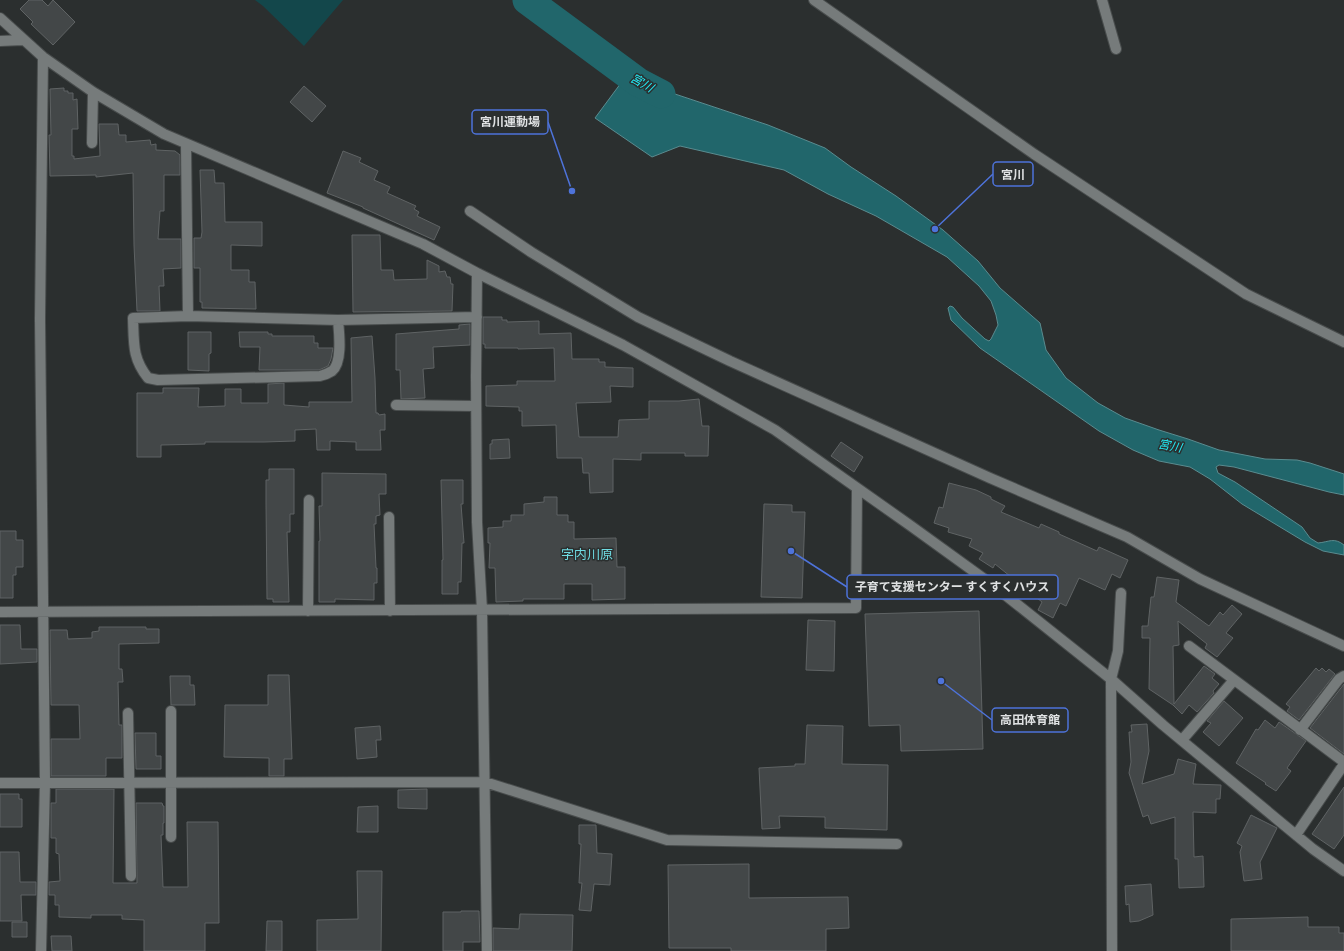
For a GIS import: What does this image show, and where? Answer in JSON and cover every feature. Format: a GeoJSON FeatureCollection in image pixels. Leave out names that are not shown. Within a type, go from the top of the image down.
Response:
{"type":"FeatureCollection","features":[{"type":"Feature","properties":{"kind":"street"},"geometry":{"type":"LineString","coordinates":[[814,0],[1034,154],[1246,294],[1344,342]]}},
{"type":"Feature","properties":{"kind":"street"},"geometry":{"type":"LineString","coordinates":[[1102,0],[1116,50]]}},
{"type":"Feature","properties":{"kind":"street"},"geometry":{"type":"LineString","coordinates":[[0,18],[43,57],[92,92],[164,134],[423,244],[477,273],[622,345],[775,430],[994,586],[1111,679],[1313,850],[1344,871]]}},
{"type":"Feature","properties":{"kind":"street"},"geometry":{"type":"LineString","coordinates":[[0,41],[23,40]]}},
{"type":"Feature","properties":{"kind":"street"},"geometry":{"type":"LineString","coordinates":[[41,951],[45,782],[40,319],[43,57]]}},
{"type":"Feature","properties":{"kind":"street"},"geometry":{"type":"LineString","coordinates":[[92,92],[92,143]]}},
{"type":"Feature","properties":{"kind":"street"},"geometry":{"type":"LineString","coordinates":[[186,144],[188,316]]}},
{"type":"Feature","properties":{"kind":"street"},"geometry":{"type":"LineString","coordinates":[[470,211],[531,252],[638,317],[730,361],[990,478],[1127,537],[1200,579],[1344,646]]}},
{"type":"Feature","properties":{"kind":"street"},"geometry":{"type":"LineString","coordinates":[[477,273],[476,406],[478,522],[482,610],[487,951]]}},
{"type":"Feature","properties":{"kind":"street"},"geometry":{"type":"LineString","coordinates":[[338,320],[339,348],[337,363],[333,370],[320,376],[158,380],[148,378],[136,360],[133,318],[188,316],[338,320],[477,317]]}},
{"type":"Feature","properties":{"kind":"street"},"geometry":{"type":"LineString","coordinates":[[396,405],[476,406]]}},
{"type":"Feature","properties":{"kind":"street"},"geometry":{"type":"LineString","coordinates":[[0,612],[856,608],[857,489]]}},
{"type":"Feature","properties":{"kind":"street"},"geometry":{"type":"LineString","coordinates":[[308,611],[309,500]]}},
{"type":"Feature","properties":{"kind":"street"},"geometry":{"type":"LineString","coordinates":[[389,517],[390,611]]}},
{"type":"Feature","properties":{"kind":"street"},"geometry":{"type":"LineString","coordinates":[[1112,951],[1111,679],[1118,651],[1121,593]]}},
{"type":"Feature","properties":{"kind":"street"},"geometry":{"type":"LineString","coordinates":[[1189,646],[1344,763],[1296,835]]}},
{"type":"Feature","properties":{"kind":"street"},"geometry":{"type":"LineString","coordinates":[[1300,730],[1339,679],[1344,676]]}},
{"type":"Feature","properties":{"kind":"street"},"geometry":{"type":"LineString","coordinates":[[1182,740],[1234,680]]}},
{"type":"Feature","properties":{"kind":"street"},"geometry":{"type":"LineString","coordinates":[[171,711],[171,837]]}},
{"type":"Feature","properties":{"kind":"street"},"geometry":{"type":"LineString","coordinates":[[128,713],[131,876]]}},
{"type":"Feature","properties":{"kind":"street"},"geometry":{"type":"LineString","coordinates":[[0,783],[485,782],[667,840],[897,844]]}},
{"type":"Feature","properties":{"kind":"shaded area"},"geometry":{"type":"Polygon","coordinates":[[[255,0],[343,0],[304,46],[255,0]]]}},
{"type":"Feature","properties":{"kind":"water"},"geometry":{"type":"Polygon","coordinates":[[[635,64],[652,83],[663,90],[768,125],[825,148],[943,230],[978,261],[1000,288],[1040,323],[1046,350],[1066,378],[1098,403],[1125,418],[1219,450],[1265,459],[1297,460],[1344,474],[1344,495],[1234,467],[1219,465],[1216,467],[1218,473],[1235,482],[1302,527],[1310,538],[1318,543],[1337,541],[1344,545],[1344,555],[1323,551],[1305,542],[1242,504],[1210,479],[1190,467],[1159,461],[1133,450],[1099,431],[980,348],[951,320],[948,308],[950,306],[953,307],[962,318],[989,341],[998,325],[991,301],[979,286],[947,257],[876,216],[828,194],[784,170],[680,146],[652,157],[595,118],[635,64]]]}},
{"type":"Feature","properties":{"kind":"building"},"geometry":{"type":"Polygon","coordinates":[[[29,0],[42,0],[48,6],[53,0],[75,22],[53,45],[31,24],[33,22],[20,9],[29,0]]]}},
{"type":"Feature","properties":{"kind":"building"},"geometry":{"type":"Polygon","coordinates":[[[304,86],[326,106],[312,122],[290,102],[304,86]]]}},
{"type":"Feature","properties":{"kind":"building"},"geometry":{"type":"Polygon","coordinates":[[[64,88],[64,91],[73,93],[73,100],[77,99],[78,129],[72,129],[72,156],[74,156],[74,159],[100,156],[99,124],[118,124],[119,135],[126,135],[126,142],[150,140],[151,145],[156,144],[156,150],[175,151],[180,155],[180,175],[164,175],[164,211],[160,211],[158,239],[181,239],[181,268],[163,269],[164,286],[159,286],[160,311],[137,311],[133,173],[96,177],[96,175],[50,176],[50,89],[64,88]]]}},
{"type":"Feature","properties":{"kind":"building"},"geometry":{"type":"Polygon","coordinates":[[[343,151],[361,158],[359,162],[378,171],[374,180],[390,187],[387,193],[416,206],[414,209],[419,212],[417,216],[440,227],[434,240],[363,207],[327,193],[343,151]]]}},
{"type":"Feature","properties":{"kind":"building"},"geometry":{"type":"Polygon","coordinates":[[[200,170],[214,170],[215,183],[224,183],[225,222],[262,222],[262,246],[231,245],[231,270],[249,270],[249,282],[255,282],[256,309],[202,308],[202,302],[200,302],[200,268],[194,268],[194,238],[201,238],[202,232],[200,170]]]}},
{"type":"Feature","properties":{"kind":"building"},"geometry":{"type":"Polygon","coordinates":[[[352,235],[380,235],[381,270],[393,270],[394,280],[427,279],[427,260],[439,266],[439,272],[445,271],[447,277],[450,277],[451,284],[453,284],[452,311],[353,312],[352,235]]]}},
{"type":"Feature","properties":{"kind":"building"},"geometry":{"type":"Polygon","coordinates":[[[483,317],[502,317],[502,320],[507,320],[507,322],[539,321],[539,334],[571,333],[572,359],[599,359],[599,362],[605,362],[605,367],[633,368],[633,387],[610,386],[611,402],[576,403],[579,437],[618,437],[619,420],[649,419],[649,401],[699,399],[702,426],[709,426],[708,456],[685,456],[685,453],[641,453],[641,460],[613,459],[613,492],[590,493],[589,473],[583,473],[582,458],[557,458],[556,425],[522,426],[522,411],[519,411],[519,407],[486,406],[486,386],[517,385],[517,381],[555,381],[554,348],[485,348],[485,344],[483,344],[483,317]]]}},
{"type":"Feature","properties":{"kind":"building"},"geometry":{"type":"Polygon","coordinates":[[[470,324],[470,345],[433,347],[434,368],[423,369],[425,398],[401,399],[400,370],[396,370],[396,334],[459,329],[459,325],[470,324]]]}},
{"type":"Feature","properties":{"kind":"building"},"geometry":{"type":"Polygon","coordinates":[[[188,332],[211,332],[209,371],[188,370],[188,332]]]}},
{"type":"Feature","properties":{"kind":"building"},"geometry":{"type":"Polygon","coordinates":[[[239,332],[268,332],[268,334],[272,334],[272,336],[314,336],[314,343],[318,343],[318,348],[333,348],[331,359],[328,366],[319,370],[259,370],[260,347],[240,347],[239,332]]]}},
{"type":"Feature","properties":{"kind":"building"},"geometry":{"type":"Polygon","coordinates":[[[372,336],[376,413],[379,415],[385,414],[385,430],[380,430],[381,450],[356,450],[356,442],[330,441],[330,450],[317,450],[316,429],[295,430],[295,441],[205,442],[205,444],[161,445],[161,457],[137,457],[137,393],[163,393],[163,388],[199,388],[198,407],[225,406],[225,389],[241,389],[241,403],[268,403],[268,384],[284,383],[284,405],[309,407],[309,402],[352,402],[351,338],[372,336]]]}},
{"type":"Feature","properties":{"kind":"building"},"geometry":{"type":"Polygon","coordinates":[[[509,439],[510,458],[490,459],[490,444],[492,444],[492,440],[509,439]]]}},
{"type":"Feature","properties":{"kind":"building"},"geometry":{"type":"Polygon","coordinates":[[[841,442],[863,457],[854,472],[831,456],[841,442]]]}},
{"type":"Feature","properties":{"kind":"building"},"geometry":{"type":"Polygon","coordinates":[[[269,469],[294,469],[294,514],[290,514],[290,532],[287,532],[289,602],[273,602],[273,599],[267,599],[266,480],[269,480],[269,469]]]}},
{"type":"Feature","properties":{"kind":"building"},"geometry":{"type":"Polygon","coordinates":[[[322,473],[386,474],[386,494],[379,494],[380,515],[376,516],[376,524],[374,524],[377,583],[374,583],[374,600],[335,599],[335,602],[319,602],[319,506],[322,506],[322,473]]]}},
{"type":"Feature","properties":{"kind":"building"},"geometry":{"type":"Polygon","coordinates":[[[441,480],[463,480],[463,504],[461,504],[464,543],[462,543],[461,582],[458,582],[458,594],[442,594],[443,560],[441,480]]]}},
{"type":"Feature","properties":{"kind":"building"},"geometry":{"type":"Polygon","coordinates":[[[949,483],[976,490],[991,497],[991,499],[1005,506],[1001,512],[1039,528],[1041,524],[1097,551],[1099,547],[1128,560],[1120,578],[1112,574],[1105,590],[1079,578],[1066,606],[1060,603],[1053,618],[1038,610],[1042,602],[995,564],[993,568],[979,559],[983,553],[969,546],[972,539],[948,532],[949,528],[934,523],[939,507],[943,508],[949,483]]]}},
{"type":"Feature","properties":{"kind":"building"},"geometry":{"type":"Polygon","coordinates":[[[544,497],[557,497],[557,515],[568,515],[568,522],[574,522],[574,539],[616,538],[617,567],[625,567],[625,599],[592,600],[592,584],[564,584],[564,599],[523,599],[523,601],[496,602],[495,568],[489,568],[490,543],[488,543],[488,528],[503,527],[503,521],[511,521],[511,515],[524,515],[524,504],[544,502],[544,497]]]}},
{"type":"Feature","properties":{"kind":"building"},"geometry":{"type":"Polygon","coordinates":[[[764,504],[792,505],[792,512],[805,512],[802,598],[761,597],[764,504]]]}},
{"type":"Feature","properties":{"kind":"building"},"geometry":{"type":"Polygon","coordinates":[[[0,531],[16,531],[16,540],[23,540],[23,567],[16,567],[16,575],[13,575],[13,598],[0,598],[0,531]]]}},
{"type":"Feature","properties":{"kind":"building"},"geometry":{"type":"Polygon","coordinates":[[[1157,577],[1179,580],[1176,602],[1209,626],[1220,612],[1223,615],[1232,605],[1242,614],[1226,633],[1233,638],[1217,657],[1205,648],[1207,644],[1178,621],[1179,645],[1173,646],[1174,704],[1204,666],[1215,674],[1212,678],[1219,684],[1213,691],[1214,693],[1197,712],[1189,705],[1182,714],[1173,705],[1149,689],[1150,638],[1142,638],[1142,626],[1148,626],[1151,597],[1154,597],[1157,577]]]}},
{"type":"Feature","properties":{"kind":"building"},"geometry":{"type":"Polygon","coordinates":[[[979,611],[983,749],[901,751],[900,725],[869,726],[865,614],[979,611]]]}},
{"type":"Feature","properties":{"kind":"building"},"geometry":{"type":"Polygon","coordinates":[[[808,620],[835,621],[834,671],[806,670],[808,620]]]}},
{"type":"Feature","properties":{"kind":"building"},"geometry":{"type":"Polygon","coordinates":[[[0,625],[20,625],[21,649],[37,649],[37,662],[0,664],[0,625]]]}},
{"type":"Feature","properties":{"kind":"building"},"geometry":{"type":"Polygon","coordinates":[[[99,627],[146,627],[146,629],[159,629],[159,643],[119,644],[119,669],[122,669],[123,682],[118,682],[119,725],[122,725],[122,758],[106,758],[106,776],[51,776],[51,739],[80,739],[79,705],[51,705],[50,630],[67,630],[68,639],[92,638],[92,632],[99,631],[99,627]]]}},
{"type":"Feature","properties":{"kind":"building"},"geometry":{"type":"Polygon","coordinates":[[[1316,668],[1319,671],[1322,668],[1326,672],[1329,669],[1335,674],[1299,720],[1287,711],[1290,707],[1286,704],[1316,668]]]}},
{"type":"Feature","properties":{"kind":"building"},"geometry":{"type":"Polygon","coordinates":[[[268,675],[289,675],[292,759],[284,759],[284,776],[269,776],[269,758],[224,757],[225,705],[268,705],[268,675]]]}},
{"type":"Feature","properties":{"kind":"building"},"geometry":{"type":"Polygon","coordinates":[[[170,676],[190,676],[190,685],[194,685],[195,705],[171,705],[170,676]]]}},
{"type":"Feature","properties":{"kind":"building"},"geometry":{"type":"Polygon","coordinates":[[[1344,684],[1344,754],[1310,728],[1344,684]]]}},
{"type":"Feature","properties":{"kind":"building"},"geometry":{"type":"Polygon","coordinates":[[[1224,701],[1243,718],[1219,746],[1203,732],[1211,723],[1207,721],[1224,701]]]}},
{"type":"Feature","properties":{"kind":"building"},"geometry":{"type":"Polygon","coordinates":[[[1265,720],[1275,728],[1279,722],[1306,741],[1287,768],[1291,771],[1276,791],[1236,763],[1256,729],[1258,730],[1265,720]]]}},
{"type":"Feature","properties":{"kind":"building"},"geometry":{"type":"Polygon","coordinates":[[[1147,724],[1149,751],[1142,784],[1174,774],[1178,759],[1196,764],[1193,784],[1221,785],[1220,799],[1216,799],[1216,813],[1193,812],[1194,857],[1203,856],[1204,887],[1179,888],[1178,859],[1175,859],[1175,817],[1151,824],[1148,815],[1143,817],[1129,773],[1131,762],[1129,732],[1132,732],[1131,725],[1147,724]]]}},
{"type":"Feature","properties":{"kind":"building"},"geometry":{"type":"Polygon","coordinates":[[[807,725],[843,726],[842,764],[888,765],[887,830],[825,828],[825,817],[779,816],[780,828],[762,829],[759,768],[805,764],[807,725]]]}},
{"type":"Feature","properties":{"kind":"building"},"geometry":{"type":"Polygon","coordinates":[[[380,726],[381,740],[376,740],[377,757],[357,759],[355,728],[380,726]]]}},
{"type":"Feature","properties":{"kind":"building"},"geometry":{"type":"Polygon","coordinates":[[[135,733],[156,733],[156,756],[161,756],[161,769],[136,769],[135,733]]]}},
{"type":"Feature","properties":{"kind":"building"},"geometry":{"type":"Polygon","coordinates":[[[1344,787],[1344,835],[1334,849],[1312,834],[1344,787]]]}},
{"type":"Feature","properties":{"kind":"building"},"geometry":{"type":"Polygon","coordinates":[[[56,789],[114,789],[113,883],[137,883],[136,803],[162,803],[164,806],[163,835],[161,835],[163,887],[188,887],[187,822],[218,822],[219,923],[205,923],[205,951],[144,951],[144,920],[122,919],[122,915],[91,915],[91,918],[59,917],[59,905],[55,905],[55,895],[49,895],[49,882],[60,881],[59,854],[56,853],[56,838],[51,838],[51,803],[56,803],[56,789]]]}},
{"type":"Feature","properties":{"kind":"building"},"geometry":{"type":"Polygon","coordinates":[[[427,789],[427,809],[398,808],[398,790],[427,789]]]}},
{"type":"Feature","properties":{"kind":"building"},"geometry":{"type":"Polygon","coordinates":[[[0,794],[19,794],[19,799],[22,799],[22,827],[0,827],[0,794]]]}},
{"type":"Feature","properties":{"kind":"building"},"geometry":{"type":"Polygon","coordinates":[[[378,806],[378,832],[357,832],[358,807],[378,806]]]}},
{"type":"Feature","properties":{"kind":"building"},"geometry":{"type":"Polygon","coordinates":[[[1251,815],[1277,828],[1260,862],[1262,879],[1244,881],[1240,852],[1242,846],[1237,843],[1251,815]]]}},
{"type":"Feature","properties":{"kind":"building"},"geometry":{"type":"Polygon","coordinates":[[[579,825],[596,825],[597,853],[612,854],[610,885],[594,884],[591,911],[579,910],[582,883],[579,883],[581,844],[579,844],[579,825]]]}},
{"type":"Feature","properties":{"kind":"building"},"geometry":{"type":"Polygon","coordinates":[[[0,852],[19,852],[20,882],[36,882],[36,895],[21,895],[22,921],[0,921],[0,852]]]}},
{"type":"Feature","properties":{"kind":"building"},"geometry":{"type":"Polygon","coordinates":[[[749,864],[749,898],[848,897],[849,928],[826,929],[826,951],[731,951],[731,948],[669,948],[668,865],[749,864]]]}},
{"type":"Feature","properties":{"kind":"building"},"geometry":{"type":"Polygon","coordinates":[[[357,871],[382,871],[381,951],[317,951],[317,920],[358,919],[357,871]]]}},
{"type":"Feature","properties":{"kind":"building"},"geometry":{"type":"Polygon","coordinates":[[[1151,884],[1153,915],[1139,921],[1130,922],[1129,904],[1126,905],[1125,886],[1151,884]]]}},
{"type":"Feature","properties":{"kind":"building"},"geometry":{"type":"Polygon","coordinates":[[[479,911],[480,942],[463,942],[463,951],[443,951],[443,912],[479,911]]]}},
{"type":"Feature","properties":{"kind":"building"},"geometry":{"type":"Polygon","coordinates":[[[520,914],[573,915],[572,951],[493,951],[493,928],[519,929],[520,914]]]}},
{"type":"Feature","properties":{"kind":"building"},"geometry":{"type":"Polygon","coordinates":[[[1308,917],[1308,927],[1339,927],[1339,933],[1344,933],[1344,951],[1231,951],[1231,919],[1308,917]]]}},
{"type":"Feature","properties":{"kind":"building"},"geometry":{"type":"Polygon","coordinates":[[[267,921],[282,921],[282,951],[266,951],[267,921]]]}},
{"type":"Feature","properties":{"kind":"building"},"geometry":{"type":"Polygon","coordinates":[[[12,922],[27,922],[27,937],[12,937],[12,922]]]}},
{"type":"Feature","properties":{"kind":"building"},"geometry":{"type":"Polygon","coordinates":[[[51,936],[71,936],[72,951],[52,951],[51,936]]]}},
{"type":"Feature","properties":{"kind":"waterway","name":"宮川"},"geometry":{"type":"LineString","coordinates":[[527,0],[638,82],[661,94]]}},
{"type":"Feature","properties":{"kind":"place","name":"宮川運動場"},"geometry":{"type":"Point","coordinates":[572,191]}},
{"type":"Feature","properties":{"kind":"place","name":"宮川"},"geometry":{"type":"Point","coordinates":[935,229]}},
{"type":"Feature","properties":{"kind":"place","name":"子育て支援センター すくすくハウス"},"geometry":{"type":"Point","coordinates":[791,551]}},
{"type":"Feature","properties":{"kind":"place","name":"高田体育館"},"geometry":{"type":"Point","coordinates":[941,681]}},
{"type":"Feature","properties":{"kind":"district","name":"字内川原"},"geometry":{"type":"Point","coordinates":[587,554]}}]}
